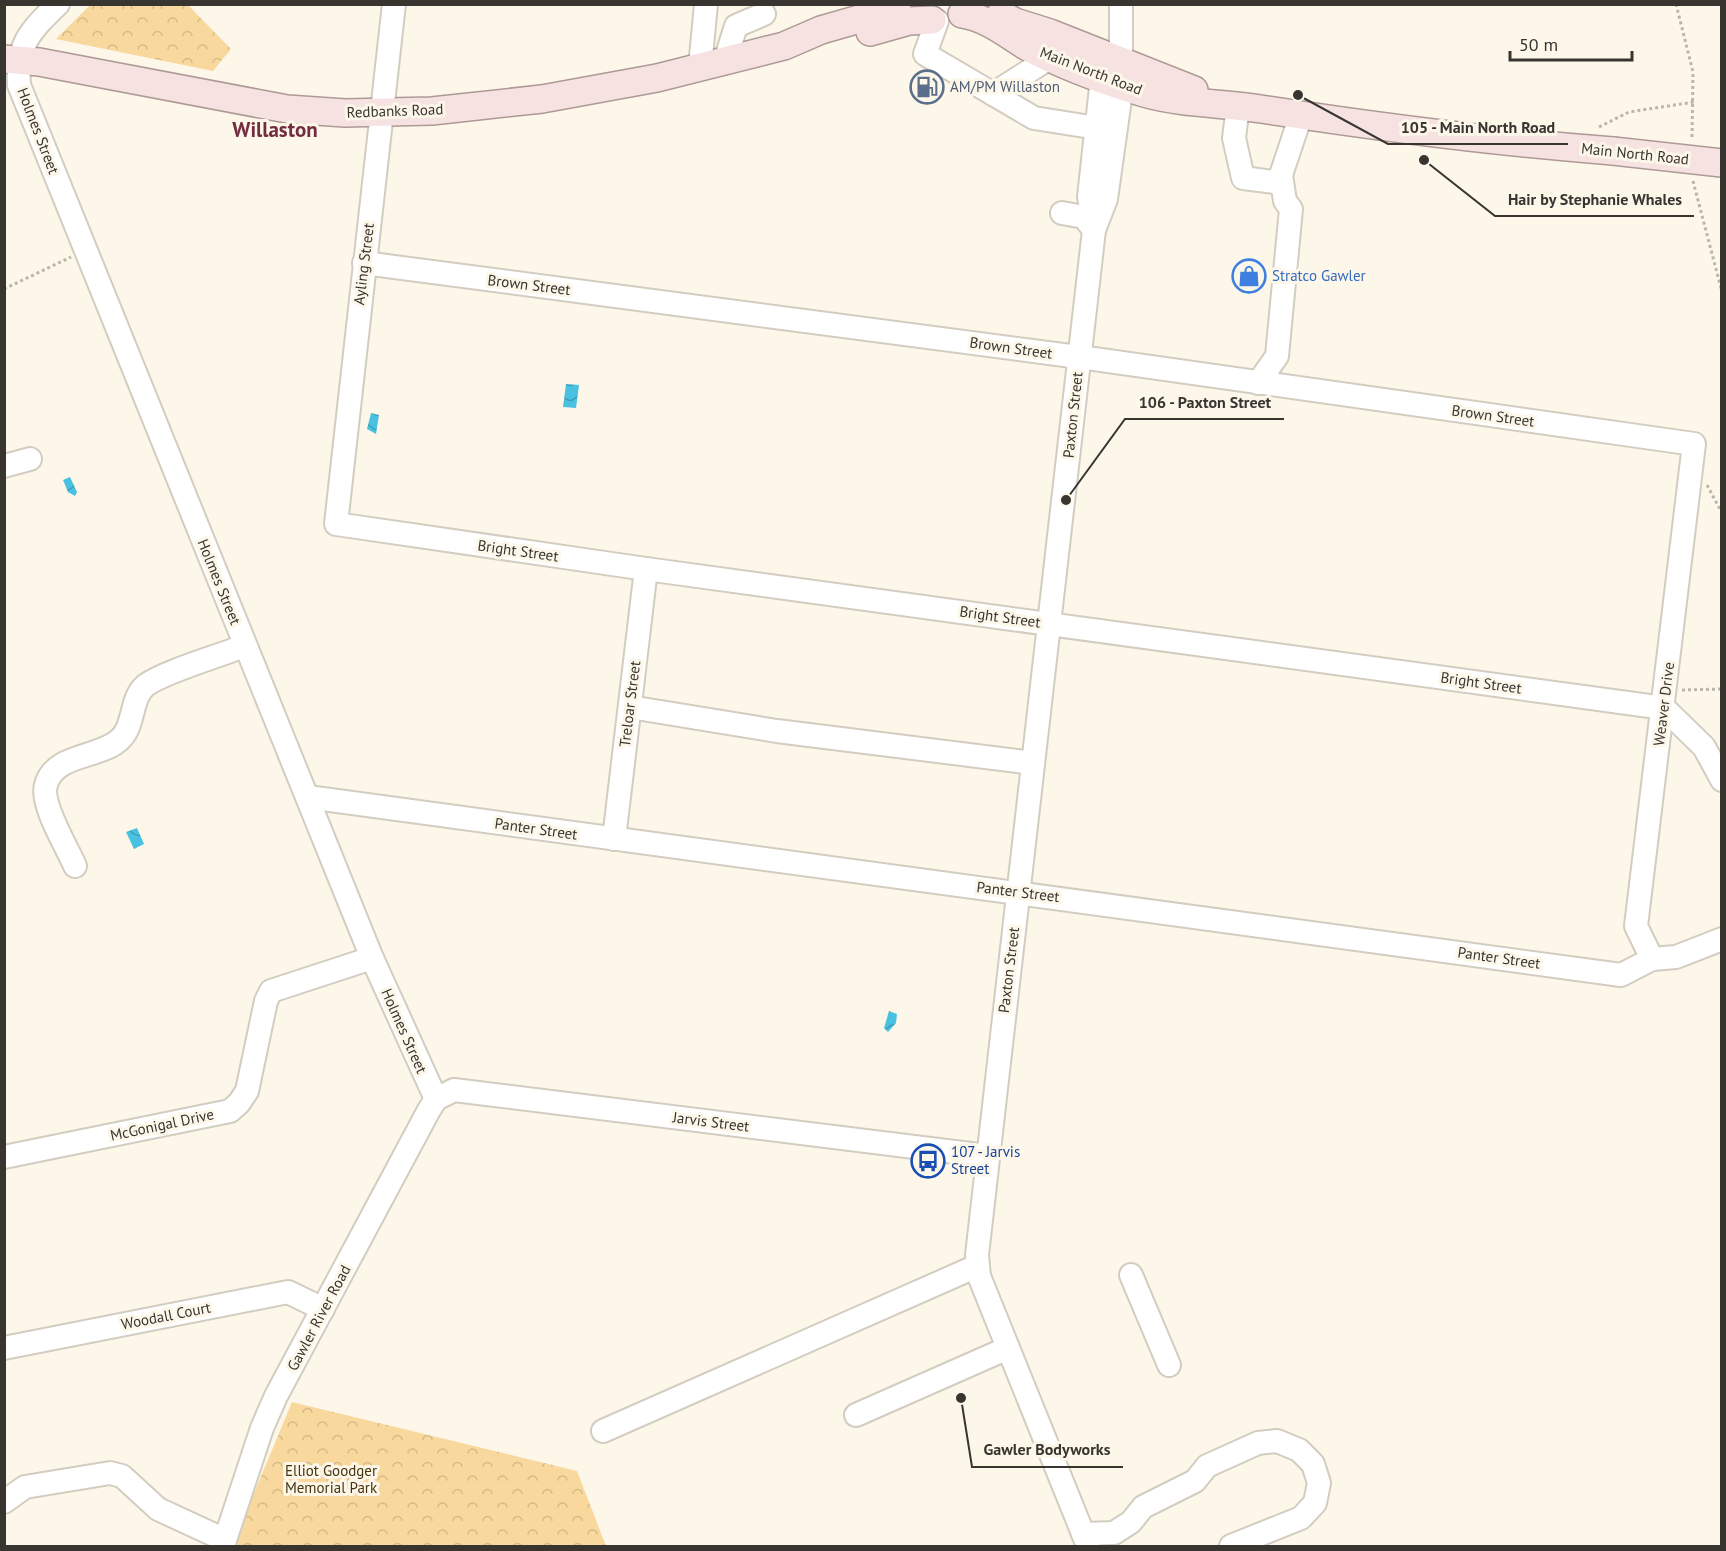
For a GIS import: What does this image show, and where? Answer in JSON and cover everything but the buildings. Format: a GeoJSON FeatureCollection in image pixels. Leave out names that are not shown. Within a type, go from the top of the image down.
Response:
{"type":"FeatureCollection","features":[{"type":"Feature","properties":{"kind":"main road","name":"Redbanks Road"},"geometry":{"type":"LineString","coordinates":[[11,60],[261,105],[316,112],[383,114],[474,108],[542,99],[712,64],[784,46],[821,30],[860,20],[897,4]]}},
{"type":"Feature","properties":{"kind":"main road","name":"Main North Road"},"geometry":{"type":"LineString","coordinates":[[988,4],[1015,22],[1050,33],[1111,69],[1177,100],[1722,163]]}},
{"type":"Feature","properties":{"kind":"main road","name":"Redbanks Road"},"geometry":{"type":"LineString","coordinates":[[784,46],[824,45],[943,13]]}},
{"type":"Feature","properties":{"kind":"main road","name":"Main North Road"},"geometry":{"type":"LineString","coordinates":[[943,13],[988,22],[1051,57],[1111,69]]}},
{"type":"Feature","properties":{"kind":"main road"},"geometry":{"type":"LineString","coordinates":[[1015,22],[1045,42],[1110,69],[1118,76],[1111,69]]}},
{"type":"Feature","properties":{"kind":"street"},"geometry":{"type":"LineString","coordinates":[[11,60],[33,28],[58,4]]}},
{"type":"Feature","properties":{"kind":"street","name":"Ayling Street"},"geometry":{"type":"LineString","coordinates":[[336,524],[394,4]]}},
{"type":"Feature","properties":{"kind":"street"},"geometry":{"type":"LineString","coordinates":[[706,4],[712,64]]}},
{"type":"Feature","properties":{"kind":"street","name":"Paxton Street"},"geometry":{"type":"LineString","coordinates":[[1086,1540],[977,1266],[987,1156],[1094,230],[1106,199],[1110,39],[1120,10]]}},
{"type":"Feature","properties":{"kind":"street"},"geometry":{"type":"LineString","coordinates":[[943,13],[925,54],[1034,118],[1097,128]]}},
{"type":"Feature","properties":{"kind":"street"},"geometry":{"type":"LineString","coordinates":[[712,64],[736,27],[765,14]]}},
{"type":"Feature","properties":{"kind":"street"},"geometry":{"type":"LineString","coordinates":[[993,94],[1051,57]]}},
{"type":"Feature","properties":{"kind":"street","name":"Holmes Street"},"geometry":{"type":"LineString","coordinates":[[11,60],[19,85],[244,646],[308,797],[372,958],[436,1099]]}},
{"type":"Feature","properties":{"kind":"street","name":"Paxton Street"},"geometry":{"type":"LineString","coordinates":[[1094,230],[1089,196],[1097,128],[1111,69]]}},
{"type":"Feature","properties":{"kind":"street"},"geometry":{"type":"LineString","coordinates":[[1233,105],[1234,138],[1243,178],[1274,182],[1281,175],[1301,116]]}},
{"type":"Feature","properties":{"kind":"street"},"geometry":{"type":"LineString","coordinates":[[1258,383],[1277,356],[1290,209],[1285,201],[1281,175]]}},
{"type":"Feature","properties":{"kind":"street"},"geometry":{"type":"LineString","coordinates":[[1062,213],[1084,217],[1094,230]]}},
{"type":"Feature","properties":{"kind":"street","name":"Brown Street"},"geometry":{"type":"LineString","coordinates":[[364,263],[1079,358],[1694,444]]}},
{"type":"Feature","properties":{"kind":"street","name":"Weaver Drive"},"geometry":{"type":"LineString","coordinates":[[1652,959],[1636,926],[1694,444]]}},
{"type":"Feature","properties":{"kind":"street"},"geometry":{"type":"LineString","coordinates":[[4,466],[30,459]]}},
{"type":"Feature","properties":{"kind":"street","name":"Bright Street"},"geometry":{"type":"LineString","coordinates":[[336,524],[646,569],[1664,708]]}},
{"type":"Feature","properties":{"kind":"street","name":"Treloar Street"},"geometry":{"type":"LineString","coordinates":[[614,839],[646,569]]}},
{"type":"Feature","properties":{"kind":"street"},"geometry":{"type":"LineString","coordinates":[[75,866],[52,817],[45,794],[50,776],[66,763],[118,742],[130,724],[135,704],[144,687],[244,646]]}},
{"type":"Feature","properties":{"kind":"street"},"geometry":{"type":"LineString","coordinates":[[630,708],[777,731],[1033,763]]}},
{"type":"Feature","properties":{"kind":"street"},"geometry":{"type":"LineString","coordinates":[[1664,708],[1704,747],[1722,780]]}},
{"type":"Feature","properties":{"kind":"street","name":"Panter Street"},"geometry":{"type":"LineString","coordinates":[[308,797],[1621,975],[1652,959],[1676,957],[1722,939]]}},
{"type":"Feature","properties":{"kind":"street","name":"McGonigal Drive"},"geometry":{"type":"LineString","coordinates":[[4,1157],[230,1111],[240,1103],[247,1091],[266,1000],[271,991],[372,958]]}},
{"type":"Feature","properties":{"kind":"street","name":"Jarvis Street"},"geometry":{"type":"LineString","coordinates":[[436,1099],[454,1090],[987,1156]]}},
{"type":"Feature","properties":{"kind":"street","name":"Gawler River Road"},"geometry":{"type":"LineString","coordinates":[[224,1543],[262,1428],[436,1099]]}},
{"type":"Feature","properties":{"kind":"street"},"geometry":{"type":"LineString","coordinates":[[603,1431],[977,1266]]}},
{"type":"Feature","properties":{"kind":"street"},"geometry":{"type":"LineString","coordinates":[[1131,1275],[1169,1365]]}},
{"type":"Feature","properties":{"kind":"street","name":"Woodall Court"},"geometry":{"type":"LineString","coordinates":[[4,1348],[288,1292],[323,1310]]}},
{"type":"Feature","properties":{"kind":"street"},"geometry":{"type":"LineString","coordinates":[[856,1415],[1008,1348]]}},
{"type":"Feature","properties":{"kind":"street"},"geometry":{"type":"LineString","coordinates":[[1086,1540],[1114,1533],[1131,1522],[1143,1507],[1195,1481],[1207,1466],[1258,1443],[1277,1441],[1299,1450],[1313,1464],[1319,1483],[1315,1503],[1301,1518],[1231,1546]]}},
{"type":"Feature","properties":{"kind":"street"},"geometry":{"type":"LineString","coordinates":[[4,1502],[25,1487],[110,1473],[122,1476],[158,1509],[224,1543]]}},
{"type":"Feature","properties":{"kind":"path"},"geometry":{"type":"LineString","coordinates":[[1590,132],[1629,112],[1694,102]]}},
{"type":"Feature","properties":{"kind":"path"},"geometry":{"type":"LineString","coordinates":[[4,289],[86,250]]}},
{"type":"Feature","properties":{"kind":"path"},"geometry":{"type":"LineString","coordinates":[[1664,708],[1672,688],[1689,691],[1722,689]]}},
{"type":"Feature","properties":{"kind":"green space"},"geometry":{"type":"Polygon","coordinates":[[[90,5],[188,5],[231,49],[213,71],[56,39],[90,5]]]}},
{"type":"Feature","properties":{"kind":"green space","name":"Elliot Goodger Memorial Park"},"geometry":{"type":"Polygon","coordinates":[[[292,1402],[577,1471],[606,1546],[232,1546],[292,1402]]]}},
{"type":"Feature","properties":{"kind":"water"},"geometry":{"type":"Polygon","coordinates":[[[566,384],[579,385],[576,408],[563,407],[566,384]]]}},
{"type":"Feature","properties":{"kind":"water"},"geometry":{"type":"Polygon","coordinates":[[[371,413],[379,415],[376,434],[367,429],[371,413]]]}},
{"type":"Feature","properties":{"kind":"water"},"geometry":{"type":"Polygon","coordinates":[[[70,477],[77,492],[75,496],[68,492],[63,480],[70,477]]]}},
{"type":"Feature","properties":{"kind":"water"},"geometry":{"type":"Polygon","coordinates":[[[137,828],[144,844],[134,849],[126,832],[137,828]]]}},
{"type":"Feature","properties":{"kind":"water"},"geometry":{"type":"Polygon","coordinates":[[[889,1011],[897,1014],[896,1023],[888,1032],[884,1028],[889,1011]]]}},
{"type":"Feature","properties":{"kind":"place","name":"AM/PM Willaston"},"geometry":{"type":"Point","coordinates":[927,87]}},
{"type":"Feature","properties":{"kind":"place","name":"105 - Main North Road"},"geometry":{"type":"Point","coordinates":[1298,95]}},
{"type":"Feature","properties":{"kind":"place","name":"Hair by Stephanie Whales"},"geometry":{"type":"Point","coordinates":[1424,160]}},
{"type":"Feature","properties":{"kind":"place","name":"Stratco Gawler"},"geometry":{"type":"Point","coordinates":[1249,276]}},
{"type":"Feature","properties":{"kind":"place","name":"106 - Paxton Street"},"geometry":{"type":"Point","coordinates":[1066,500]}},
{"type":"Feature","properties":{"kind":"place","name":"107 - Jarvis Street"},"geometry":{"type":"Point","coordinates":[928,1161]}},
{"type":"Feature","properties":{"kind":"place","name":"Gawler Bodyworks"},"geometry":{"type":"Point","coordinates":[961,1398]}},
{"type":"Feature","properties":{"kind":"district","name":"Willaston"},"geometry":{"type":"Point","coordinates":[275,130]}}]}
